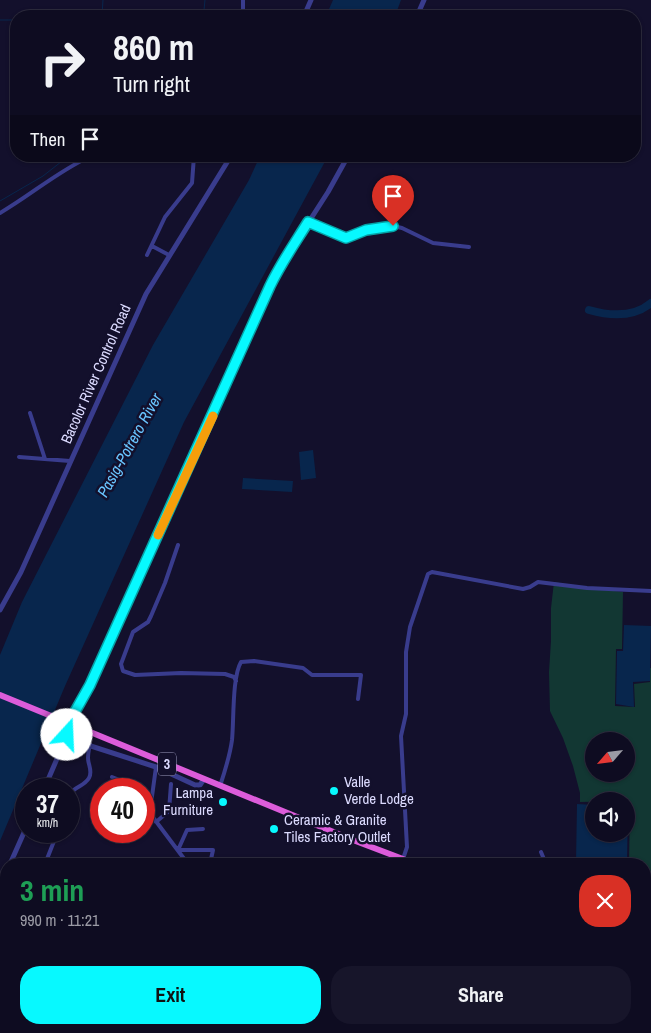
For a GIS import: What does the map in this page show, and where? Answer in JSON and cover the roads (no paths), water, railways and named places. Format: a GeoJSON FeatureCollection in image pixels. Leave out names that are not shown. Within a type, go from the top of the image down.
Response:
{"type":"FeatureCollection","features":[{"type":"Feature","properties":{"kind":"highway","name":"3"},"geometry":{"type":"LineString","coordinates":[[0,695],[220,786],[403,858]]}},
{"type":"Feature","properties":{"kind":"street"},"geometry":{"type":"LineString","coordinates":[[0,213],[78,162]]}},
{"type":"Feature","properties":{"kind":"street"},"geometry":{"type":"LineString","coordinates":[[147,255],[165,217],[192,183],[194,162]]}},
{"type":"Feature","properties":{"kind":"street","name":"Bacolor River Control Road"},"geometry":{"type":"LineString","coordinates":[[0,610],[21,572],[136,313],[155,277],[227,162]]}},
{"type":"Feature","properties":{"kind":"street"},"geometry":{"type":"LineString","coordinates":[[49,778],[66,738],[72,717],[82,702],[95,675],[274,278],[344,162]]}},
{"type":"Feature","properties":{"kind":"street"},"geometry":{"type":"LineString","coordinates":[[308,222],[346,238],[366,230],[393,226],[402,228],[433,243],[469,247]]}},
{"type":"Feature","properties":{"kind":"street"},"geometry":{"type":"LineString","coordinates":[[152,246],[169,255]]}},
{"type":"Feature","properties":{"kind":"street"},"geometry":{"type":"LineString","coordinates":[[30,413],[46,459]]}},
{"type":"Feature","properties":{"kind":"street"},"geometry":{"type":"LineString","coordinates":[[19,456],[70,461]]}},
{"type":"Feature","properties":{"kind":"street"},"geometry":{"type":"LineString","coordinates":[[178,545],[165,583],[148,622],[133,632],[121,664],[123,671],[135,675],[225,674],[234,677],[236,682]]}},
{"type":"Feature","properties":{"kind":"street"},"geometry":{"type":"LineString","coordinates":[[403,858],[407,847],[401,736],[406,714],[406,652],[410,627],[428,574],[432,572],[522,589],[538,582],[588,588],[651,591]]}},
{"type":"Feature","properties":{"kind":"street"},"geometry":{"type":"LineString","coordinates":[[220,786],[232,742],[236,682],[238,667],[241,662],[254,661],[303,668],[312,674],[361,675],[358,699]]}},
{"type":"Feature","properties":{"kind":"street"},"geometry":{"type":"LineString","coordinates":[[66,738],[156,768],[195,785],[200,785],[204,779]]}},
{"type":"Feature","properties":{"kind":"street"},"geometry":{"type":"LineString","coordinates":[[80,785],[90,777],[88,757],[90,745]]}},
{"type":"Feature","properties":{"kind":"street"},"geometry":{"type":"LineString","coordinates":[[154,778],[156,768]]}},
{"type":"Feature","properties":{"kind":"street"},"geometry":{"type":"LineString","coordinates":[[171,784],[169,811],[156,822],[184,858]]}},
{"type":"Feature","properties":{"kind":"street"},"geometry":{"type":"LineString","coordinates":[[178,850],[187,830],[203,829]]}},
{"type":"Feature","properties":{"kind":"street"},"geometry":{"type":"LineString","coordinates":[[13,858],[19,843]]}},
{"type":"Feature","properties":{"kind":"street"},"geometry":{"type":"LineString","coordinates":[[47,858],[53,843]]}},
{"type":"Feature","properties":{"kind":"street"},"geometry":{"type":"LineString","coordinates":[[178,850],[213,850],[211,858]]}},
{"type":"Feature","properties":{"kind":"street"},"geometry":{"type":"LineString","coordinates":[[540,852],[543,858]]}},
{"type":"Feature","properties":{"kind":"street"},"geometry":{"type":"LineString","coordinates":[[390,858],[392,854]]}},
{"type":"Feature","properties":{"kind":"water"},"geometry":{"type":"Polygon","coordinates":[[[333,0],[401,0],[397,10],[329,10],[333,0]]]}},
{"type":"Feature","properties":{"kind":"water","name":"Pasig-Potrero River"},"geometry":{"type":"Polygon","coordinates":[[[257,162],[325,162],[184,422],[65,686],[26,778],[15,778],[15,805],[0,841],[0,655],[22,602],[153,345],[249,180],[257,162]]]}},
{"type":"Feature","properties":{"kind":"water"},"geometry":{"type":"Polygon","coordinates":[[[313,450],[316,478],[301,480],[299,452],[313,450]]]}},
{"type":"Feature","properties":{"kind":"water"},"geometry":{"type":"Polygon","coordinates":[[[243,478],[293,481],[292,492],[242,489],[243,478]]]}},
{"type":"Feature","properties":{"kind":"water"},"geometry":{"type":"Polygon","coordinates":[[[624,625],[651,626],[650,681],[633,682],[634,707],[616,704],[617,651],[623,651],[624,625]]]}},
{"type":"Feature","properties":{"kind":"water"},"geometry":{"type":"Polygon","coordinates":[[[577,804],[585,804],[585,842],[627,842],[627,858],[576,858],[577,804]]]}},
{"type":"Feature","properties":{"kind":"waterway"},"geometry":{"type":"LineString","coordinates":[[102,10],[103,0]]}},
{"type":"Feature","properties":{"kind":"waterway"},"geometry":{"type":"LineString","coordinates":[[204,10],[205,0]]}},
{"type":"Feature","properties":{"kind":"waterway"},"geometry":{"type":"LineString","coordinates":[[0,20],[10,20]]}},
{"type":"Feature","properties":{"kind":"waterway"},"geometry":{"type":"LineString","coordinates":[[0,201],[43,176],[61,162]]}},
{"type":"Feature","properties":{"kind":"waterway"},"geometry":{"type":"LineString","coordinates":[[589,310],[605,314],[621,314],[637,311],[651,303]]}},
{"type":"Feature","properties":{"kind":"place","name":"Valle Verde Lodge"},"geometry":{"type":"Point","coordinates":[334,791]}},
{"type":"Feature","properties":{"kind":"place","name":"Lampa Furniture"},"geometry":{"type":"Point","coordinates":[223,802]}},
{"type":"Feature","properties":{"kind":"place","name":"Ceramic & Granite Tiles Factory Outlet"},"geometry":{"type":"Point","coordinates":[274,829]}}]}
